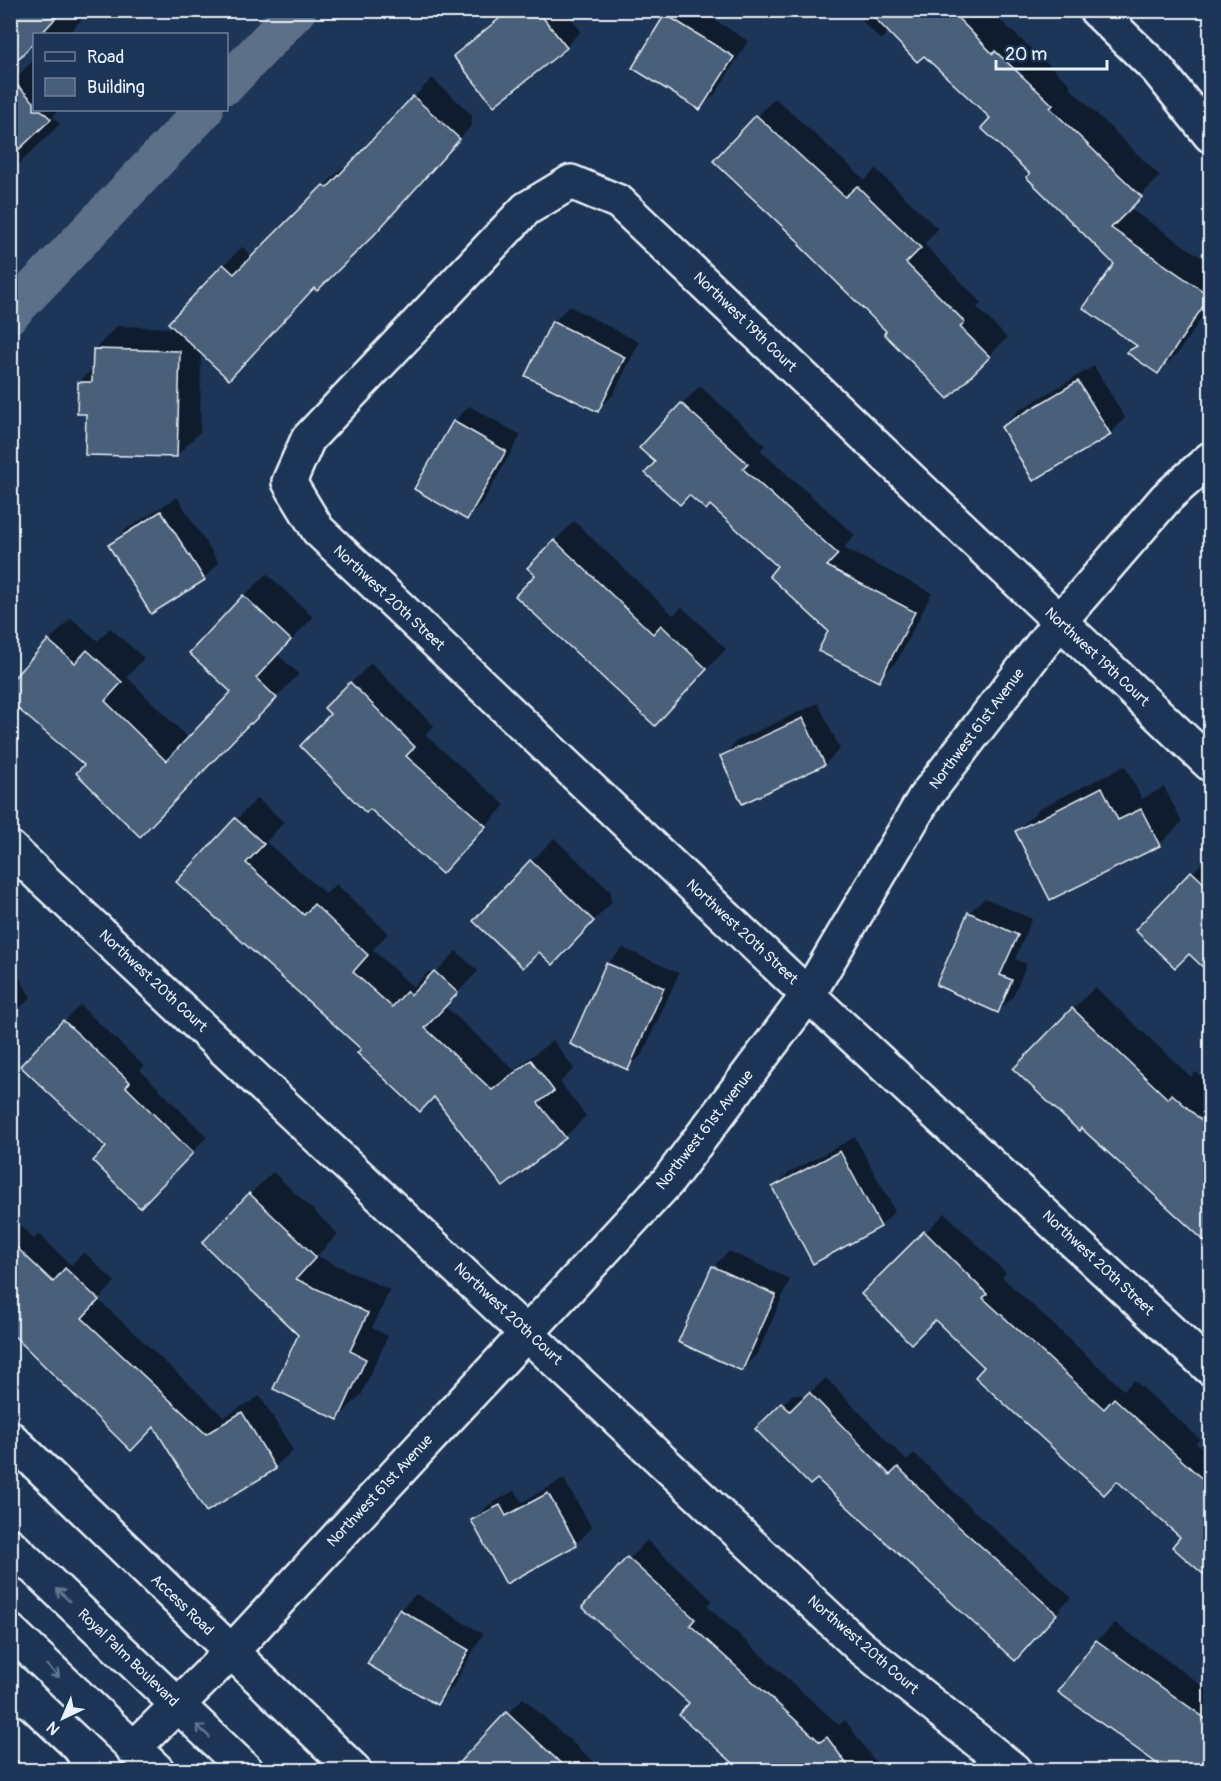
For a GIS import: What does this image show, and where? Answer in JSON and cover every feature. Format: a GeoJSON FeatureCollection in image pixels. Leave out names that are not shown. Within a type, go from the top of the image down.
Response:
{"type":"FeatureCollection","features":[{"type":"Feature","properties":{"kind":"street"},"geometry":{"type":"LineString","coordinates":[[1096,10],[1157,69],[1210,135]]}},
{"type":"Feature","properties":{"kind":"street","name":"Northwest 19th Court"},"geometry":{"type":"LineString","coordinates":[[289,482],[308,439],[526,209],[571,182],[619,202],[1210,764]]}},
{"type":"Feature","properties":{"kind":"street","name":"Northwest 61st Avenue"},"geometry":{"type":"LineString","coordinates":[[145,1760],[176,1706],[231,1652],[668,1181],[808,995],[925,797],[1060,621],[1166,498],[1210,459]]}},
{"type":"Feature","properties":{"kind":"street","name":"Northwest 20th Street"},"geometry":{"type":"LineString","coordinates":[[289,482],[318,530],[808,995],[1210,1368]]}},
{"type":"Feature","properties":{"kind":"street","name":"Northwest 20th Court"},"geometry":{"type":"LineString","coordinates":[[10,848],[859,1646],[1014,1770]]}},
{"type":"Feature","properties":{"kind":"street","name":"Access Road"},"geometry":{"type":"LineString","coordinates":[[10,1438],[354,1770]]}},
{"type":"Feature","properties":{"kind":"street","name":"Royal Palm Boulevard"},"geometry":{"type":"LineString","coordinates":[[10,1545],[176,1706],[246,1770]]}},
{"type":"Feature","properties":{"kind":"street"},"geometry":{"type":"LineString","coordinates":[[10,1631],[145,1760]]}},
{"type":"Feature","properties":{"kind":"street"},"geometry":{"type":"LineString","coordinates":[[10,1731],[52,1770]]}},
{"type":"Feature","properties":{"kind":"building"},"geometry":{"type":"Polygon","coordinates":[[[10,10],[63,10],[42,33],[33,33],[33,43],[10,68],[10,10]]]}},
{"type":"Feature","properties":{"kind":"building"},"geometry":{"type":"Polygon","coordinates":[[[510,10],[537,10],[567,48],[494,106],[453,56],[510,10]]]}},
{"type":"Feature","properties":{"kind":"building"},"geometry":{"type":"Polygon","coordinates":[[[867,10],[950,10],[993,54],[995,51],[1053,105],[1050,108],[1142,197],[1111,228],[1210,296],[1158,374],[1126,352],[1137,346],[1083,308],[1114,264],[1026,177],[1030,174],[981,128],[990,118],[924,56],[917,62],[867,10]]]}},
{"type":"Feature","properties":{"kind":"building"},"geometry":{"type":"Polygon","coordinates":[[[665,14],[734,57],[700,110],[632,68],[665,14]]]}},
{"type":"Feature","properties":{"kind":"building"},"geometry":{"type":"Polygon","coordinates":[[[10,78],[33,101],[33,111],[42,111],[51,119],[10,158],[10,78]]]}},
{"type":"Feature","properties":{"kind":"building"},"geometry":{"type":"Polygon","coordinates":[[[413,96],[460,139],[374,235],[317,291],[314,288],[229,380],[168,323],[223,264],[234,274],[323,185],[327,188],[413,96]]]}},
{"type":"Feature","properties":{"kind":"building"},"geometry":{"type":"Polygon","coordinates":[[[756,115],[845,197],[857,186],[921,248],[906,263],[965,322],[960,327],[990,357],[948,399],[884,334],[886,331],[799,245],[800,243],[713,161],[756,115]]]}},
{"type":"Feature","properties":{"kind":"building"},"geometry":{"type":"Polygon","coordinates":[[[552,321],[625,357],[598,412],[525,376],[552,321]]]}},
{"type":"Feature","properties":{"kind":"building"},"geometry":{"type":"Polygon","coordinates":[[[93,349],[180,351],[177,457],[85,455],[86,414],[77,414],[78,382],[92,382],[93,349]]]}},
{"type":"Feature","properties":{"kind":"building"},"geometry":{"type":"Polygon","coordinates":[[[1078,381],[1111,435],[1033,481],[1001,427],[1078,381]]]}},
{"type":"Feature","properties":{"kind":"building"},"geometry":{"type":"Polygon","coordinates":[[[681,403],[748,464],[743,469],[838,554],[827,566],[915,612],[879,682],[818,651],[828,631],[769,576],[777,566],[710,505],[706,510],[689,495],[680,505],[645,473],[655,462],[639,448],[681,403]]]}},
{"type":"Feature","properties":{"kind":"building"},"geometry":{"type":"Polygon","coordinates":[[[453,421],[506,451],[467,520],[414,489],[453,421]]]}},
{"type":"Feature","properties":{"kind":"building"},"geometry":{"type":"Polygon","coordinates":[[[161,511],[205,580],[151,614],[108,545],[161,511]]]}},
{"type":"Feature","properties":{"kind":"building"},"geometry":{"type":"Polygon","coordinates":[[[554,540],[653,634],[661,625],[707,669],[655,726],[515,596],[535,575],[527,568],[554,540]]]}},
{"type":"Feature","properties":{"kind":"building"},"geometry":{"type":"Polygon","coordinates":[[[243,595],[291,640],[256,678],[277,698],[140,837],[76,773],[84,765],[10,702],[10,682],[48,640],[75,663],[87,650],[122,682],[105,701],[166,761],[231,692],[189,653],[243,595]]]}},
{"type":"Feature","properties":{"kind":"building"},"geometry":{"type":"Polygon","coordinates":[[[350,682],[415,747],[406,756],[486,826],[442,874],[370,809],[366,813],[300,746],[330,714],[324,708],[350,682]]]}},
{"type":"Feature","properties":{"kind":"building"},"geometry":{"type":"Polygon","coordinates":[[[803,718],[825,765],[742,804],[720,756],[803,718]]]}},
{"type":"Feature","properties":{"kind":"building"},"geometry":{"type":"Polygon","coordinates":[[[1102,787],[1118,820],[1141,809],[1160,846],[1050,900],[1015,831],[1102,787]]]}},
{"type":"Feature","properties":{"kind":"building"},"geometry":{"type":"Polygon","coordinates":[[[235,818],[264,844],[246,863],[304,915],[314,904],[368,955],[353,972],[392,1007],[407,991],[411,995],[434,971],[458,993],[425,1028],[492,1090],[531,1060],[554,1091],[538,1103],[566,1138],[503,1187],[434,1097],[420,1112],[357,1053],[361,1049],[176,882],[235,818]]]}},
{"type":"Feature","properties":{"kind":"building"},"geometry":{"type":"Polygon","coordinates":[[[530,860],[594,921],[553,965],[539,952],[523,968],[473,921],[530,860]]]}},
{"type":"Feature","properties":{"kind":"building"},"geometry":{"type":"Polygon","coordinates":[[[1191,871],[1210,889],[1210,974],[1189,954],[1175,968],[1135,930],[1191,871]]]}},
{"type":"Feature","properties":{"kind":"building"},"geometry":{"type":"Polygon","coordinates":[[[968,912],[1018,935],[1000,975],[1012,980],[998,1013],[936,985],[968,912]]]}},
{"type":"Feature","properties":{"kind":"building"},"geometry":{"type":"Polygon","coordinates":[[[606,963],[664,988],[628,1070],[570,1044],[606,963]]]}},
{"type":"Feature","properties":{"kind":"building"},"geometry":{"type":"Polygon","coordinates":[[[1072,1008],[1168,1099],[1172,1094],[1210,1128],[1210,1246],[1081,1128],[1079,1131],[1013,1069],[1072,1008]]]}},
{"type":"Feature","properties":{"kind":"building"},"geometry":{"type":"Polygon","coordinates":[[[63,1020],[130,1082],[126,1087],[193,1153],[140,1208],[93,1161],[106,1147],[20,1066],[63,1020]]]}},
{"type":"Feature","properties":{"kind":"building"},"geometry":{"type":"Polygon","coordinates":[[[840,1151],[881,1227],[813,1264],[772,1187],[840,1151]]]}},
{"type":"Feature","properties":{"kind":"building"},"geometry":{"type":"Polygon","coordinates":[[[249,1193],[316,1257],[296,1279],[368,1313],[350,1351],[366,1359],[338,1420],[273,1389],[298,1335],[202,1243],[249,1193]]]}},
{"type":"Feature","properties":{"kind":"building"},"geometry":{"type":"Polygon","coordinates":[[[924,1231],[987,1294],[983,1298],[1104,1409],[1114,1398],[1210,1486],[1210,1580],[1172,1547],[1180,1537],[1117,1481],[1104,1495],[975,1377],[984,1367],[935,1320],[911,1344],[861,1294],[924,1231]]]}},
{"type":"Feature","properties":{"kind":"building"},"geometry":{"type":"Polygon","coordinates":[[[10,1241],[53,1282],[65,1268],[99,1300],[82,1318],[206,1434],[242,1412],[276,1469],[206,1512],[154,1427],[131,1451],[10,1332],[10,1241]]]}},
{"type":"Feature","properties":{"kind":"building"},"geometry":{"type":"Polygon","coordinates":[[[712,1266],[776,1295],[742,1371],[678,1342],[712,1266]]]}},
{"type":"Feature","properties":{"kind":"building"},"geometry":{"type":"Polygon","coordinates":[[[809,1392],[890,1475],[898,1467],[957,1525],[1057,1614],[1015,1661],[817,1479],[810,1485],[755,1429],[781,1403],[790,1411],[809,1392]]]}},
{"type":"Feature","properties":{"kind":"building"},"geometry":{"type":"Polygon","coordinates":[[[548,1493],[577,1545],[506,1584],[471,1520],[500,1505],[506,1516],[548,1493]]]}},
{"type":"Feature","properties":{"kind":"building"},"geometry":{"type":"Polygon","coordinates":[[[627,1557],[695,1619],[690,1625],[820,1742],[827,1737],[851,1770],[741,1770],[679,1715],[689,1703],[582,1607],[627,1557]]]}},
{"type":"Feature","properties":{"kind":"building"},"geometry":{"type":"Polygon","coordinates":[[[399,1609],[469,1650],[437,1705],[367,1664],[399,1609]]]}},
{"type":"Feature","properties":{"kind":"building"},"geometry":{"type":"Polygon","coordinates":[[[1096,1640],[1210,1722],[1210,1770],[1166,1770],[1058,1692],[1096,1640]]]}},
{"type":"Feature","properties":{"kind":"building"},"geometry":{"type":"Polygon","coordinates":[[[506,1712],[568,1770],[452,1770],[506,1712]]]}},
{"type":"Feature","properties":{"kind":"waterway"},"geometry":{"type":"LineString","coordinates":[[228,83],[297,10]]}},
{"type":"Feature","properties":{"kind":"waterway"},"geometry":{"type":"LineString","coordinates":[[10,314],[203,111]]}}]}
